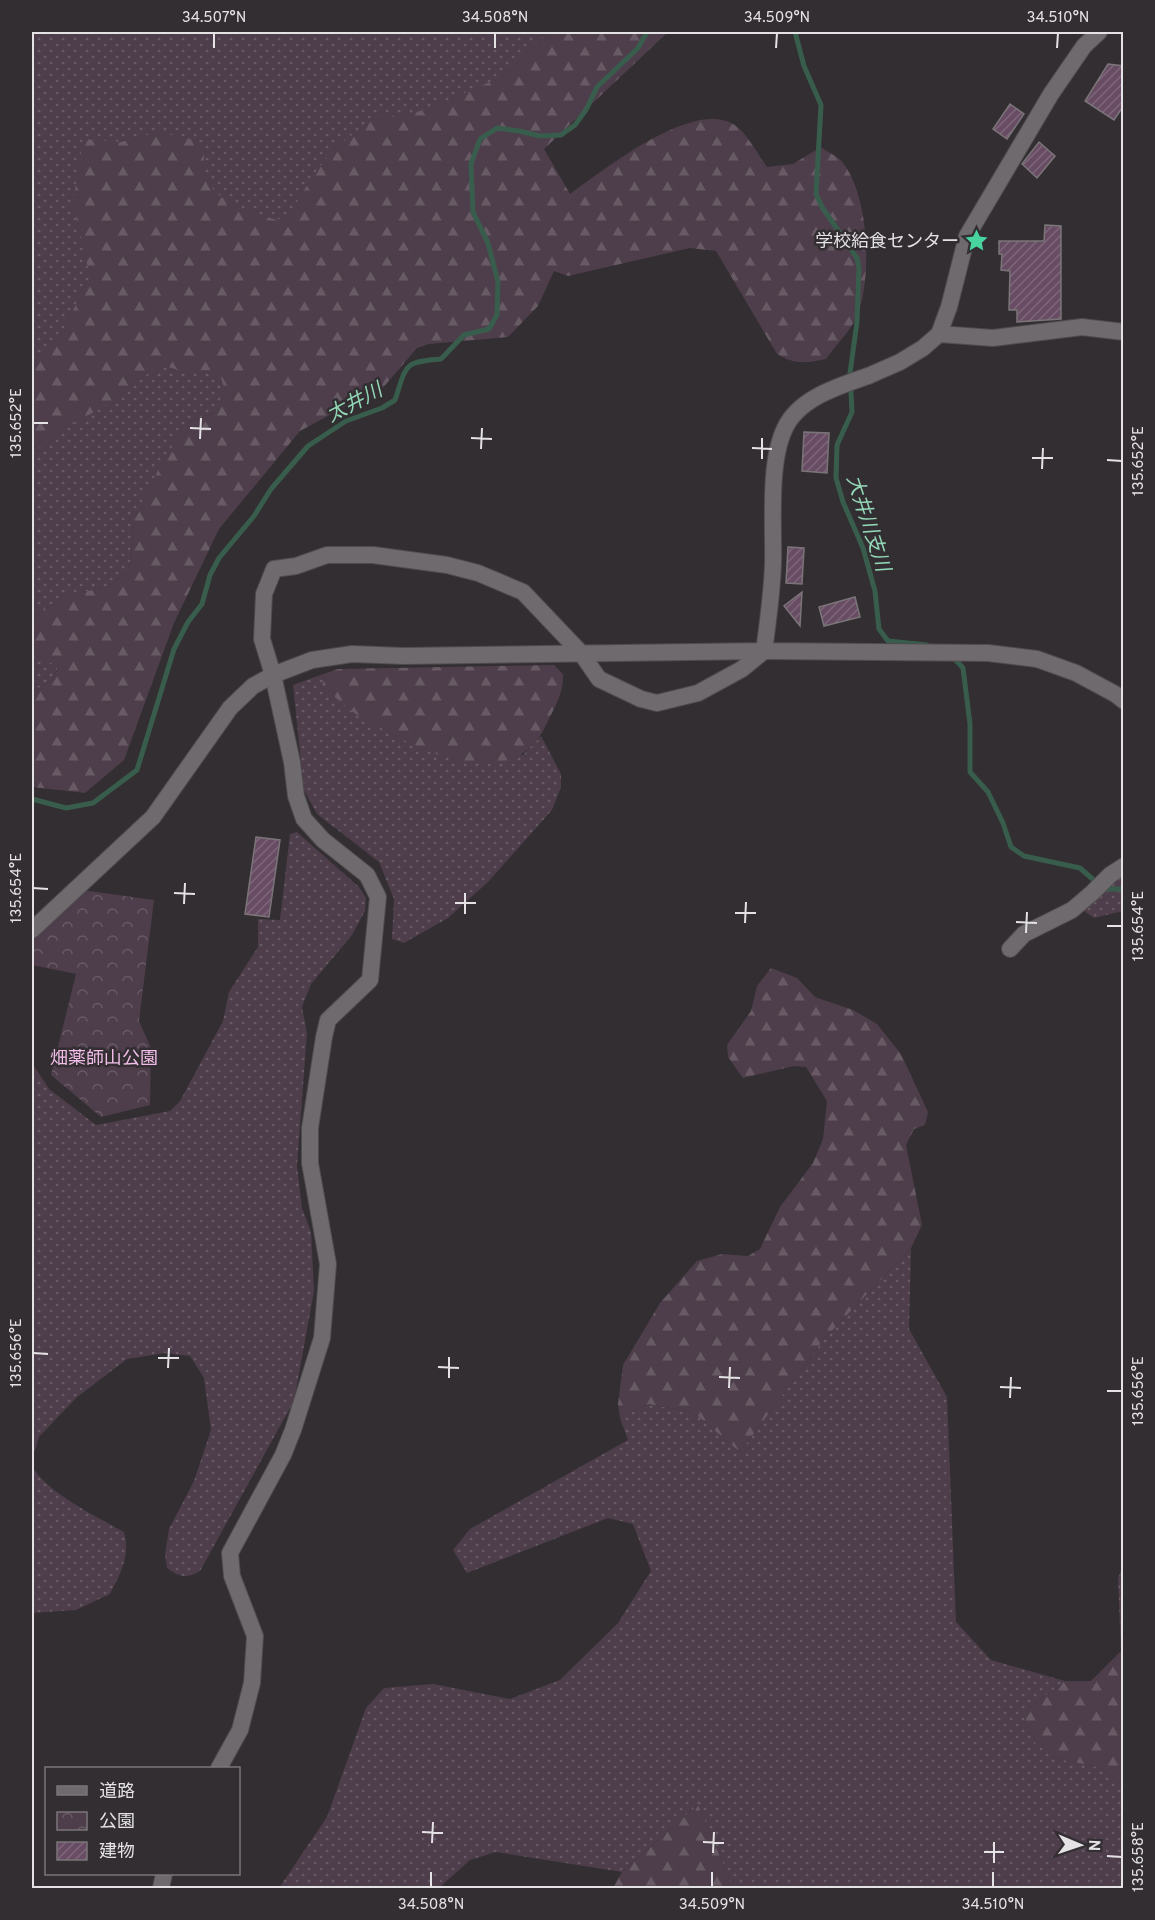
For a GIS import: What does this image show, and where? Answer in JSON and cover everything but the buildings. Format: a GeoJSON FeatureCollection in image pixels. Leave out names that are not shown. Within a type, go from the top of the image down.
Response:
{"type":"FeatureCollection","features":[{"type":"Feature","properties":{"kind":"street"},"geometry":{"type":"LineString","coordinates":[[220,1767],[240,1730],[252,1683],[255,1636],[232,1576],[230,1553],[283,1455],[322,1338],[328,1264],[310,1163],[310,1128],[328,1020],[370,980],[378,897],[367,876],[323,840],[304,819],[296,796],[292,762],[273,675],[262,639],[264,594],[274,569],[296,566],[327,555],[373,555],[447,565],[478,573],[524,592],[581,653],[599,679],[640,699],[657,703],[698,693],[742,669],[765,651],[772,566],[775,474],[785,428],[794,415],[819,396],[908,357],[939,334],[949,307],[967,236],[1051,94],[1084,46],[1099,32]]}},
{"type":"Feature","properties":{"kind":"street"},"geometry":{"type":"LineString","coordinates":[[939,334],[993,338],[1082,327],[1124,332]]}},
{"type":"Feature","properties":{"kind":"street"},"geometry":{"type":"LineString","coordinates":[[32,930],[153,817],[230,708],[253,686],[273,675],[312,660],[352,654],[404,657],[854,650],[988,653],[1036,659],[1076,673],[1124,701]]}},
{"type":"Feature","properties":{"kind":"street"},"geometry":{"type":"LineString","coordinates":[[1010,949],[1023,934],[1072,910],[1117,870]]}},
{"type":"Feature","properties":{"kind":"green space"},"geometry":{"type":"Polygon","coordinates":[[[32,32],[550,32],[502,77],[214,413],[189,421],[135,515],[129,571],[108,587],[67,595],[35,615],[32,625],[32,32]]]}},
{"type":"Feature","properties":{"kind":"green space"},"geometry":{"type":"Polygon","coordinates":[[[550,32],[668,32],[544,149],[570,194],[648,141],[695,121],[715,119],[738,127],[767,167],[793,164],[821,147],[841,161],[852,177],[858,195],[866,236],[865,279],[858,314],[852,325],[826,359],[801,362],[783,358],[777,354],[716,251],[690,248],[568,276],[554,271],[538,306],[508,337],[429,344],[417,348],[375,397],[350,404],[300,431],[219,529],[174,623],[124,760],[85,793],[32,787],[32,692],[52,680],[58,668],[32,650],[32,625],[35,615],[67,595],[108,587],[129,571],[135,515],[164,459],[189,421],[214,413],[225,390],[221,378],[210,370],[182,371],[165,366],[153,370],[112,402],[56,433],[32,454],[32,383],[35,360],[64,328],[90,277],[73,203],[83,139],[121,142],[158,132],[196,140],[203,154],[206,176],[217,193],[236,206],[277,220],[289,214],[319,167],[337,147],[375,116],[400,117],[427,109],[502,77],[550,32]]]}},
{"type":"Feature","properties":{"kind":"green space"},"geometry":{"type":"Polygon","coordinates":[[[32,650],[58,667],[52,680],[32,692],[32,650]]]}},
{"type":"Feature","properties":{"kind":"green space"},"geometry":{"type":"Polygon","coordinates":[[[554,665],[563,674],[563,681],[558,700],[546,725],[532,746],[514,758],[493,763],[470,762],[446,757],[400,738],[357,714],[322,685],[326,673],[338,669],[554,665]]]}},
{"type":"Feature","properties":{"kind":"green space"},"geometry":{"type":"Polygon","coordinates":[[[326,673],[322,685],[523,755],[541,736],[561,774],[561,787],[552,810],[488,882],[448,918],[404,943],[392,939],[394,899],[379,862],[317,814],[304,790],[293,685],[326,673]]]}},
{"type":"Feature","properties":{"kind":"green space"},"geometry":{"type":"Polygon","coordinates":[[[297,832],[359,887],[366,898],[365,911],[352,935],[311,984],[302,1007],[307,1033],[297,1166],[302,1208],[311,1232],[314,1291],[294,1401],[200,1571],[183,1576],[167,1568],[165,1555],[169,1529],[194,1481],[211,1430],[204,1378],[190,1356],[165,1353],[127,1359],[76,1398],[39,1437],[32,1459],[32,1063],[49,1089],[96,1125],[170,1111],[180,1101],[223,1021],[229,992],[258,947],[258,919],[280,920],[290,834],[297,832]]]}},
{"type":"Feature","properties":{"kind":"green space"},"geometry":{"type":"Polygon","coordinates":[[[1123,870],[1123,911],[1094,918],[1084,911],[1123,870]]]}},
{"type":"Feature","properties":{"kind":"green space","name":"畑薬師山公園"},"geometry":{"type":"Polygon","coordinates":[[[82,890],[154,900],[139,1021],[151,1048],[150,1105],[101,1117],[51,1075],[76,974],[32,965],[32,937],[82,890]]]}},
{"type":"Feature","properties":{"kind":"green space"},"geometry":{"type":"Polygon","coordinates":[[[771,968],[797,978],[815,997],[853,1010],[877,1024],[901,1054],[928,1112],[925,1125],[914,1129],[906,1145],[922,1225],[911,1248],[824,1339],[740,1452],[699,1417],[687,1411],[648,1404],[620,1418],[618,1404],[623,1365],[660,1303],[697,1261],[722,1254],[748,1256],[760,1249],[780,1207],[813,1163],[823,1139],[827,1101],[806,1067],[794,1066],[743,1078],[728,1057],[727,1045],[751,1011],[757,986],[771,968]]]}},
{"type":"Feature","properties":{"kind":"green space"},"geometry":{"type":"Polygon","coordinates":[[[911,1248],[909,1329],[947,1397],[956,1622],[991,1660],[1065,1681],[1029,1708],[1059,1759],[1098,1767],[1123,1784],[1123,1888],[726,1888],[730,1880],[698,1805],[622,1872],[496,1852],[470,1860],[439,1888],[279,1888],[327,1817],[366,1708],[384,1688],[433,1684],[510,1699],[560,1680],[618,1623],[651,1571],[633,1524],[608,1518],[467,1573],[453,1550],[470,1529],[628,1440],[620,1418],[648,1404],[687,1411],[699,1417],[740,1452],[824,1339],[911,1248]]]}},
{"type":"Feature","properties":{"kind":"green space"},"geometry":{"type":"Polygon","coordinates":[[[32,1466],[48,1485],[60,1494],[124,1532],[125,1557],[110,1594],[76,1610],[32,1613],[32,1466]]]}},
{"type":"Feature","properties":{"kind":"green space"},"geometry":{"type":"Polygon","coordinates":[[[1123,1564],[1123,1651],[1121,1651],[1118,1579],[1123,1564]]]}},
{"type":"Feature","properties":{"kind":"green space"},"geometry":{"type":"Polygon","coordinates":[[[1121,1651],[1124,1651],[1123,1784],[1098,1767],[1059,1759],[1035,1743],[1024,1720],[1029,1708],[1065,1681],[1091,1681],[1121,1651]]]}},
{"type":"Feature","properties":{"kind":"green space"},"geometry":{"type":"Polygon","coordinates":[[[698,1805],[730,1880],[726,1888],[613,1888],[622,1872],[698,1805]]]}},
{"type":"Feature","properties":{"kind":"waterway","name":"太井川"},"geometry":{"type":"LineString","coordinates":[[32,799],[66,808],[93,803],[137,770],[174,649],[188,622],[202,604],[210,575],[219,558],[254,516],[271,489],[308,446],[346,421],[382,408],[395,400],[405,372],[412,364],[441,359],[464,335],[489,329],[497,315],[498,282],[488,243],[473,212],[471,164],[480,139],[497,128],[540,136],[561,135],[575,125],[586,110],[597,87],[638,48],[647,32]]}},
{"type":"Feature","properties":{"kind":"waterway","name":"大井川支川"},"geometry":{"type":"LineString","coordinates":[[795,32],[804,66],[821,105],[816,194],[822,207],[857,258],[859,268],[857,322],[850,373],[852,412],[837,445],[836,478],[843,502],[863,548],[875,591],[879,629],[888,641],[927,645]]}},
{"type":"Feature","properties":{"kind":"waterway","name":"大井川支川"},"geometry":{"type":"LineString","coordinates":[[953,657],[963,668],[970,724],[970,772],[988,792],[1003,823],[1011,847],[1024,856],[1080,868],[1104,889],[1124,889]]}},
{"type":"Feature","properties":{"kind":"place","name":"学校給食センター"},"geometry":{"type":"Point","coordinates":[977,241]}}]}
